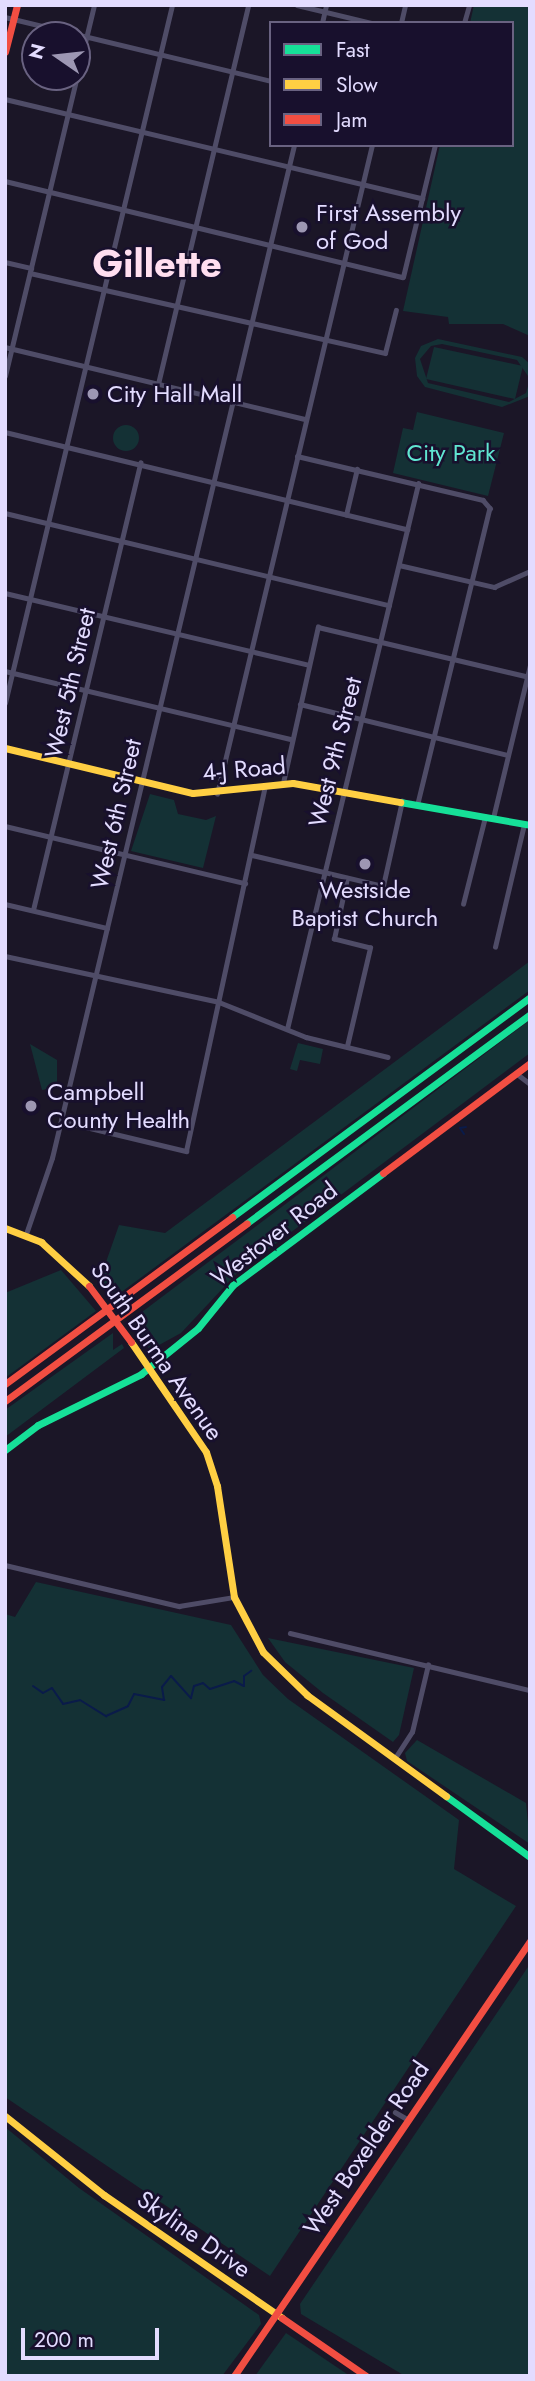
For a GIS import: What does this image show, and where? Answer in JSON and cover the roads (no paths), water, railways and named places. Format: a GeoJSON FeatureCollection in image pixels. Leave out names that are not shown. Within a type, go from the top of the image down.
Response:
{"type":"FeatureCollection","features":[{"type":"Feature","properties":{"kind":"main road"},"geometry":{"type":"LineString","coordinates":[[5,52],[9,18],[17,5]]}},
{"type":"Feature","properties":{"kind":"main road","name":"4-J Road"},"geometry":{"type":"LineString","coordinates":[[5,748],[142,781],[217,794],[282,783],[344,790],[527,824]]}},
{"type":"Feature","properties":{"kind":"main road"},"geometry":{"type":"LineString","coordinates":[[5,1384],[530,997]]}},
{"type":"Feature","properties":{"kind":"main road"},"geometry":{"type":"LineString","coordinates":[[5,1401],[530,1014]]}},
{"type":"Feature","properties":{"kind":"main road","name":"Westover Road"},"geometry":{"type":"LineString","coordinates":[[5,1450],[38,1425],[107,1395],[150,1367],[198,1328],[233,1285],[530,1063]]}},
{"type":"Feature","properties":{"kind":"main road","name":"South Burma Avenue"},"geometry":{"type":"LineString","coordinates":[[5,1228],[26,1234],[57,1253],[89,1286],[150,1367],[210,1462],[233,1597],[253,1637],[284,1675],[394,1759],[530,1857]]}},
{"type":"Feature","properties":{"kind":"main road","name":"West Boxelder Road"},"geometry":{"type":"LineString","coordinates":[[234,2376],[530,1941]]}},
{"type":"Feature","properties":{"kind":"main road","name":"Skyline Drive"},"geometry":{"type":"LineString","coordinates":[[5,2116],[104,2195],[366,2376]]}},
{"type":"Feature","properties":{"kind":"street"},"geometry":{"type":"LineString","coordinates":[[5,703],[172,5]]}},
{"type":"Feature","properties":{"kind":"street"},"geometry":{"type":"LineString","coordinates":[[158,384],[216,149],[248,5]]}},
{"type":"Feature","properties":{"kind":"street"},"geometry":{"type":"LineString","coordinates":[[297,5],[363,21]]}},
{"type":"Feature","properties":{"kind":"street"},"geometry":{"type":"LineString","coordinates":[[323,21],[327,5]]}},
{"type":"Feature","properties":{"kind":"street"},"geometry":{"type":"LineString","coordinates":[[91,37],[269,80]]}},
{"type":"Feature","properties":{"kind":"street"},"geometry":{"type":"LineString","coordinates":[[5,376],[74,91]]}},
{"type":"Feature","properties":{"kind":"street"},"geometry":{"type":"LineString","coordinates":[[5,99],[422,198]]}},
{"type":"Feature","properties":{"kind":"street","name":"West 6th Street"},"geometry":{"type":"LineString","coordinates":[[26,1234],[61,1121],[294,147]]}},
{"type":"Feature","properties":{"kind":"street"},"geometry":{"type":"LineString","coordinates":[[217,794],[371,147]]}},
{"type":"Feature","properties":{"kind":"street"},"geometry":{"type":"LineString","coordinates":[[5,181],[403,277],[435,147]]}},
{"type":"Feature","properties":{"kind":"street"},"geometry":{"type":"LineString","coordinates":[[5,262],[104,289],[385,353],[396,310]]}},
{"type":"Feature","properties":{"kind":"street"},"geometry":{"type":"LineString","coordinates":[[5,347],[306,419]]}},
{"type":"Feature","properties":{"kind":"street"},"geometry":{"type":"LineString","coordinates":[[5,432],[213,480],[407,529]]}},
{"type":"Feature","properties":{"kind":"street"},"geometry":{"type":"LineString","coordinates":[[297,456],[487,503],[472,582],[418,804]]}},
{"type":"Feature","properties":{"kind":"street","name":"West 5th Street"},"geometry":{"type":"LineString","coordinates":[[33,910],[140,463]]}},
{"type":"Feature","properties":{"kind":"street"},"geometry":{"type":"LineString","coordinates":[[346,515],[357,470]]}},
{"type":"Feature","properties":{"kind":"street","name":"West 9th Street"},"geometry":{"type":"LineString","coordinates":[[286,1029],[418,484]]}},
{"type":"Feature","properties":{"kind":"street"},"geometry":{"type":"LineString","coordinates":[[5,513],[389,604]]}},
{"type":"Feature","properties":{"kind":"street"},"geometry":{"type":"LineString","coordinates":[[399,565],[494,587],[530,571]]}},
{"type":"Feature","properties":{"kind":"street"},"geometry":{"type":"LineString","coordinates":[[5,593],[309,665]]}},
{"type":"Feature","properties":{"kind":"street"},"geometry":{"type":"LineString","coordinates":[[282,783],[318,627],[528,677]]}},
{"type":"Feature","properties":{"kind":"street"},"geometry":{"type":"LineString","coordinates":[[463,904],[508,755],[530,665]]}},
{"type":"Feature","properties":{"kind":"street"},"geometry":{"type":"LineString","coordinates":[[5,671],[291,739]]}},
{"type":"Feature","properties":{"kind":"street"},"geometry":{"type":"LineString","coordinates":[[300,704],[508,755]]}},
{"type":"Feature","properties":{"kind":"street"},"geometry":{"type":"LineString","coordinates":[[61,1121],[186,1152],[265,786]]}},
{"type":"Feature","properties":{"kind":"street"},"geometry":{"type":"LineString","coordinates":[[252,855],[383,886],[402,801]]}},
{"type":"Feature","properties":{"kind":"street"},"geometry":{"type":"LineString","coordinates":[[495,947],[527,824]]}},
{"type":"Feature","properties":{"kind":"street"},"geometry":{"type":"LineString","coordinates":[[5,826],[245,883]]}},
{"type":"Feature","properties":{"kind":"street"},"geometry":{"type":"LineString","coordinates":[[347,878],[334,939],[370,948],[347,1046]]}},
{"type":"Feature","properties":{"kind":"street"},"geometry":{"type":"LineString","coordinates":[[5,904],[107,928]]}},
{"type":"Feature","properties":{"kind":"street"},"geometry":{"type":"LineString","coordinates":[[5,956],[96,973],[219,1002],[286,1029],[388,1057]]}},
{"type":"Feature","properties":{"kind":"street"},"geometry":{"type":"LineString","coordinates":[[516,1073],[530,1084]]}},
{"type":"Feature","properties":{"kind":"street"},"geometry":{"type":"LineString","coordinates":[[5,1565],[179,1606],[233,1597]]}},
{"type":"Feature","properties":{"kind":"street"},"geometry":{"type":"LineString","coordinates":[[290,1633],[530,1690]]}},
{"type":"Feature","properties":{"kind":"street"},"geometry":{"type":"LineString","coordinates":[[394,1759],[412,1732],[428,1665]]}},
{"type":"Feature","properties":{"kind":"street"},"geometry":{"type":"LineString","coordinates":[[395,2112],[407,2119]]}},
{"type":"Feature","properties":{"kind":"waterway"},"geometry":{"type":"LineString","coordinates":[[464,1134],[460,1128],[466,1127]]}},
{"type":"Feature","properties":{"kind":"waterway"},"geometry":{"type":"LineString","coordinates":[[33,1686],[43,1693],[52,1688],[63,1704],[80,1700],[106,1716],[128,1706],[134,1694],[164,1700],[162,1687],[171,1676],[191,1698],[194,1686],[203,1683],[210,1689],[234,1681],[244,1686],[244,1676],[251,1671]]}},
{"type":"Feature","properties":{"kind":"place","name":"First Assembly of God"},"geometry":{"type":"Point","coordinates":[302,227]}},
{"type":"Feature","properties":{"kind":"place","name":"City Hall Mall"},"geometry":{"type":"Point","coordinates":[93,394]}},
{"type":"Feature","properties":{"kind":"place","name":"Westside Baptist Church"},"geometry":{"type":"Point","coordinates":[365,864]}},
{"type":"Feature","properties":{"kind":"place","name":"Campbell County Health"},"geometry":{"type":"Point","coordinates":[31,1106]}},
{"type":"Feature","properties":{"kind":"district","name":"Gillette"},"geometry":{"type":"Point","coordinates":[157,264]}},
{"type":"Feature","properties":{"kind":"park label","name":"City Park"},"geometry":{"type":"Point","coordinates":[451,453]}}]}
